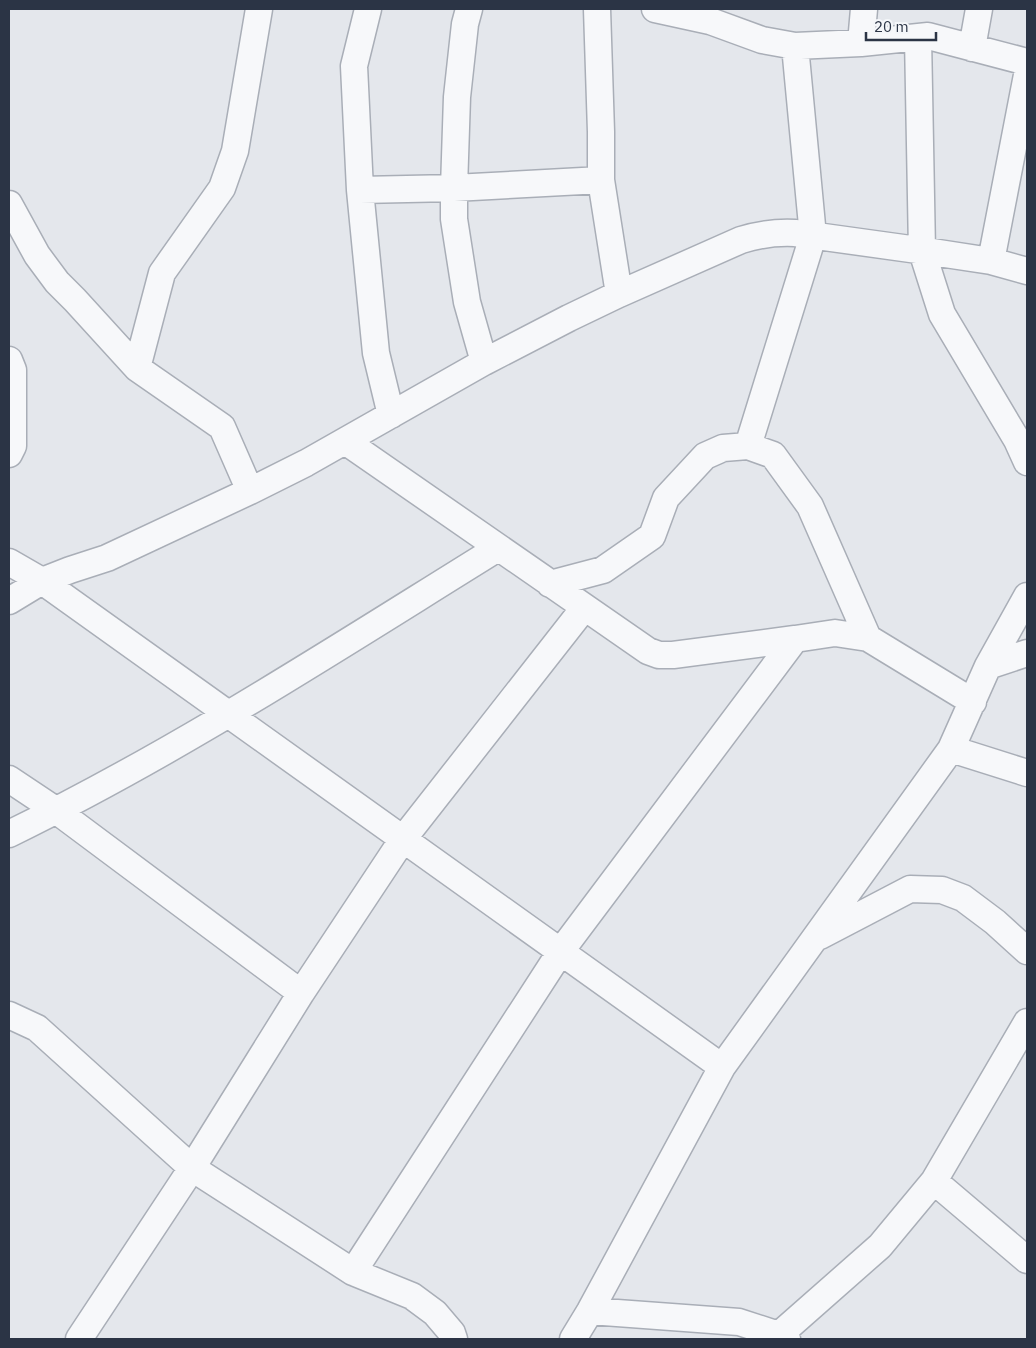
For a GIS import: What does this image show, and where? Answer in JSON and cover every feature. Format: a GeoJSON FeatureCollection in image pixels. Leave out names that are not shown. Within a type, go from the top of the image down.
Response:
{"type":"FeatureCollection","features":[{"type":"Feature","properties":{"kind":"street"},"geometry":{"type":"LineString","coordinates":[[137,368],[162,273],[222,188],[235,151],[259,9]]}},
{"type":"Feature","properties":{"kind":"street"},"geometry":{"type":"LineString","coordinates":[[368,9],[354,66],[360,190],[376,353],[391,415]]}},
{"type":"Feature","properties":{"kind":"street"},"geometry":{"type":"LineString","coordinates":[[469,9],[465,24],[457,97],[454,219],[467,302],[484,362]]}},
{"type":"Feature","properties":{"kind":"street"},"geometry":{"type":"LineString","coordinates":[[597,9],[600,180],[618,294]]}},
{"type":"Feature","properties":{"kind":"street"},"geometry":{"type":"LineString","coordinates":[[655,9],[711,15],[762,40],[794,46],[861,43],[928,36],[1027,62]]}},
{"type":"Feature","properties":{"kind":"street"},"geometry":{"type":"LineString","coordinates":[[861,43],[864,9]]}},
{"type":"Feature","properties":{"kind":"street"},"geometry":{"type":"LineString","coordinates":[[972,48],[979,9]]}},
{"type":"Feature","properties":{"kind":"street"},"geometry":{"type":"LineString","coordinates":[[918,37],[922,251],[942,314],[1017,440],[1027,462]]}},
{"type":"Feature","properties":{"kind":"street"},"geometry":{"type":"LineString","coordinates":[[748,446],[813,236],[794,46]]}},
{"type":"Feature","properties":{"kind":"street"},"geometry":{"type":"LineString","coordinates":[[991,261],[1022,131],[1027,75]]}},
{"type":"Feature","properties":{"kind":"street"},"geometry":{"type":"LineString","coordinates":[[360,190],[454,188],[600,180]]}},
{"type":"Feature","properties":{"kind":"street"},"geometry":{"type":"LineString","coordinates":[[9,204],[37,254],[56,282],[137,368],[222,427],[250,491]]}},
{"type":"Feature","properties":{"kind":"street"},"geometry":{"type":"LineString","coordinates":[[9,601],[42,581],[107,558],[250,491],[306,463],[484,362],[618,294],[741,240],[776,232],[813,236],[991,261],[1027,271]]}},
{"type":"Feature","properties":{"kind":"street"},"geometry":{"type":"LineString","coordinates":[[9,360],[13,370],[14,446],[9,454]]}},
{"type":"Feature","properties":{"kind":"street"},"geometry":{"type":"LineString","coordinates":[[345,441],[648,651],[659,655],[673,655],[795,640],[835,633],[868,638],[973,702]]}},
{"type":"Feature","properties":{"kind":"street"},"geometry":{"type":"LineString","coordinates":[[550,584],[604,570],[652,536],[666,498],[705,456],[723,448],[748,446],[773,455],[810,506],[868,638]]}},
{"type":"Feature","properties":{"kind":"street"},"geometry":{"type":"LineString","coordinates":[[9,834],[57,810],[230,715],[498,548]]}},
{"type":"Feature","properties":{"kind":"street"},"geometry":{"type":"LineString","coordinates":[[9,562],[42,581],[722,1067]]}},
{"type":"Feature","properties":{"kind":"street"},"geometry":{"type":"LineString","coordinates":[[573,1339],[722,1067],[951,749],[988,666],[1027,596]]}},
{"type":"Feature","properties":{"kind":"street"},"geometry":{"type":"LineString","coordinates":[[79,1339],[192,1168],[301,993],[403,839],[584,608]]}},
{"type":"Feature","properties":{"kind":"street"},"geometry":{"type":"LineString","coordinates":[[353,1272],[561,951],[795,640]]}},
{"type":"Feature","properties":{"kind":"street"},"geometry":{"type":"LineString","coordinates":[[988,666],[1027,653]]}},
{"type":"Feature","properties":{"kind":"street"},"geometry":{"type":"LineString","coordinates":[[951,749],[1027,773]]}},
{"type":"Feature","properties":{"kind":"street"},"geometry":{"type":"LineString","coordinates":[[9,779],[57,810],[301,993]]}},
{"type":"Feature","properties":{"kind":"street"},"geometry":{"type":"LineString","coordinates":[[814,939],[910,889],[942,890],[964,898],[995,922],[1027,951]]}},
{"type":"Feature","properties":{"kind":"street"},"geometry":{"type":"LineString","coordinates":[[9,1015],[37,1028],[192,1168],[353,1272],[412,1296],[435,1313],[452,1333],[454,1339]]}},
{"type":"Feature","properties":{"kind":"street"},"geometry":{"type":"LineString","coordinates":[[590,1311],[739,1322],[783,1337],[880,1246],[934,1181],[1027,1022]]}},
{"type":"Feature","properties":{"kind":"street"},"geometry":{"type":"LineString","coordinates":[[934,1181],[1027,1260]]}}]}
